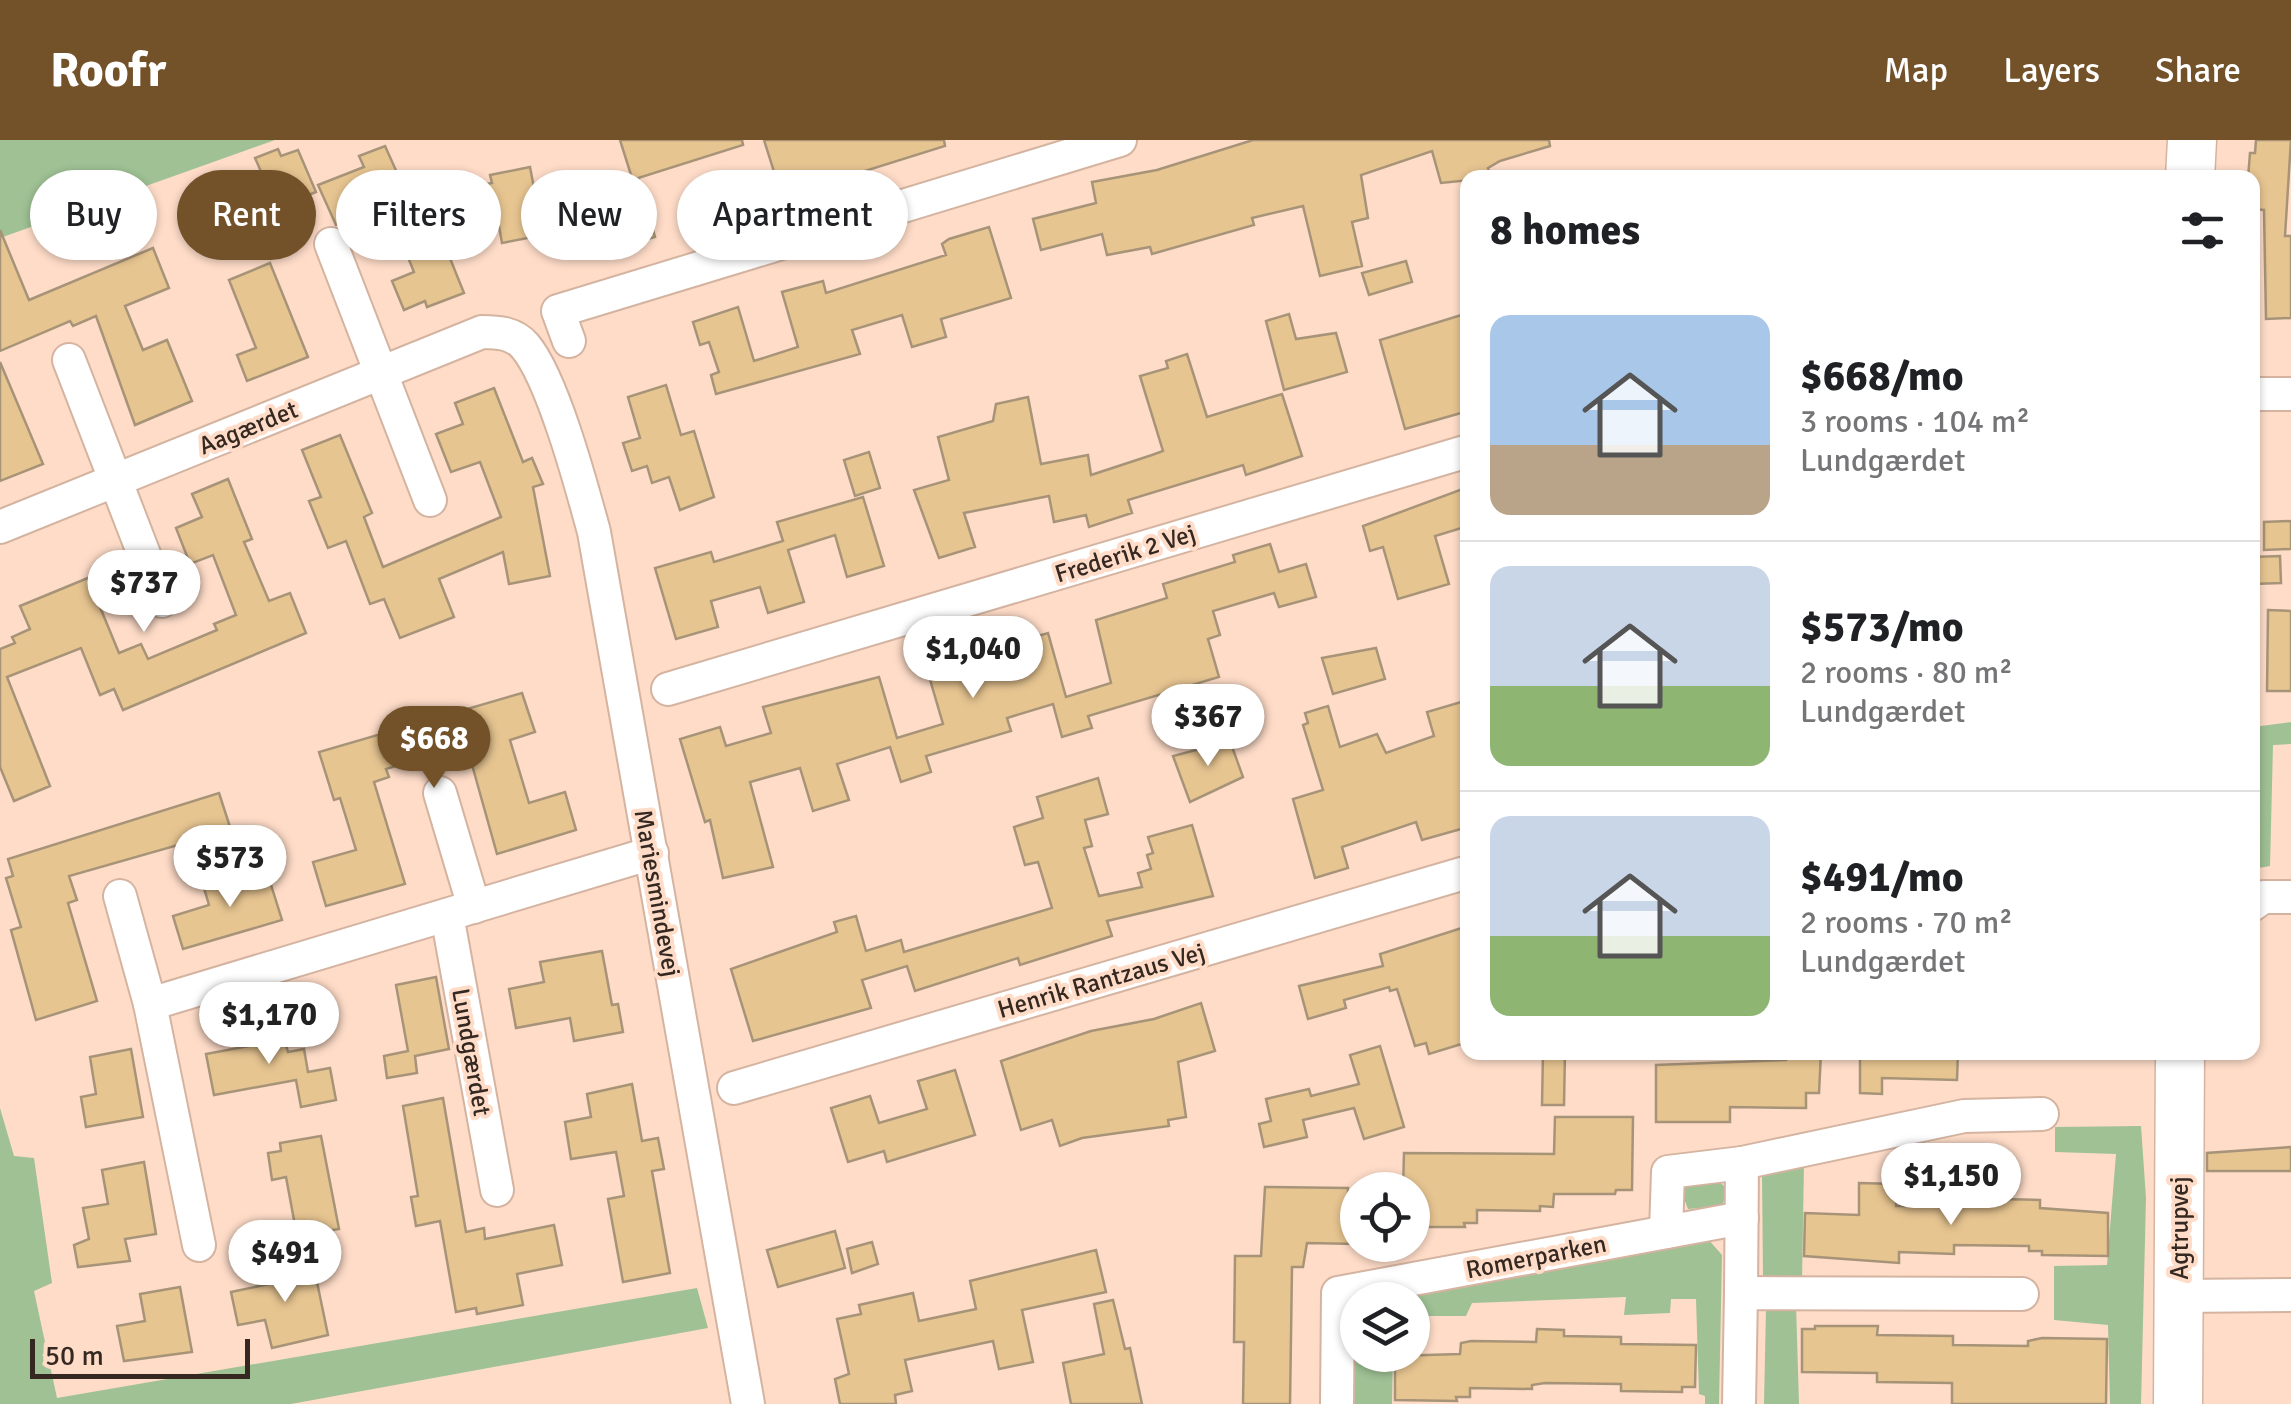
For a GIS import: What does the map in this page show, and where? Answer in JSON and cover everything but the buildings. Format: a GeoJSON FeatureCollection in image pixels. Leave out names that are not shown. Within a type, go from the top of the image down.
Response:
{"type":"FeatureCollection","features":[{"type":"Feature","properties":{"kind":"street"},"geometry":{"type":"LineString","coordinates":[[570,341],[558,312],[1120,140]]}},
{"type":"Feature","properties":{"kind":"street"},"geometry":{"type":"LineString","coordinates":[[2190,170],[2192,140]]}},
{"type":"Feature","properties":{"kind":"street"},"geometry":{"type":"LineString","coordinates":[[331,244],[430,500]]}},
{"type":"Feature","properties":{"kind":"street","name":"Aagærdet"},"geometry":{"type":"LineString","coordinates":[[0,527],[482,332],[498,332],[527,347],[545,387]]}},
{"type":"Feature","properties":{"kind":"street"},"geometry":{"type":"LineString","coordinates":[[69,360],[162,601]]}},
{"type":"Feature","properties":{"kind":"street","name":"Mariesmindevej"},"geometry":{"type":"LineString","coordinates":[[545,387],[576,463],[594,532],[748,1404]]}},
{"type":"Feature","properties":{"kind":"street"},"geometry":{"type":"LineString","coordinates":[[2260,394],[2291,394]]}},
{"type":"Feature","properties":{"kind":"street","name":"Frederik 2 Vej"},"geometry":{"type":"LineString","coordinates":[[668,688],[1460,453]]}},
{"type":"Feature","properties":{"kind":"street","name":"Lundgærdet"},"geometry":{"type":"LineString","coordinates":[[440,793],[461,911],[497,1190]]}},
{"type":"Feature","properties":{"kind":"street"},"geometry":{"type":"LineString","coordinates":[[150,1004],[652,854]]}},
{"type":"Feature","properties":{"kind":"street","name":"Henrik Rantzaus Vej"},"geometry":{"type":"LineString","coordinates":[[734,1088],[1460,874]]}},
{"type":"Feature","properties":{"kind":"street"},"geometry":{"type":"LineString","coordinates":[[120,896],[150,1004],[199,1245]]}},
{"type":"Feature","properties":{"kind":"street"},"geometry":{"type":"LineString","coordinates":[[2260,899],[2291,897]]}},
{"type":"Feature","properties":{"kind":"street","name":"Agtrupvej"},"geometry":{"type":"LineString","coordinates":[[2178,1404],[2180,1060]]}},
{"type":"Feature","properties":{"kind":"street"},"geometry":{"type":"LineString","coordinates":[[1666,1232],[1668,1172],[1742,1163],[1964,1116],[2042,1114]]}},
{"type":"Feature","properties":{"kind":"street"},"geometry":{"type":"LineString","coordinates":[[1740,1404],[1742,1163]]}},
{"type":"Feature","properties":{"kind":"street","name":"Romerparken"},"geometry":{"type":"LineString","coordinates":[[1337,1404],[1338,1293],[1742,1218]]}},
{"type":"Feature","properties":{"kind":"street"},"geometry":{"type":"LineString","coordinates":[[1741,1293],[2022,1294]]}},
{"type":"Feature","properties":{"kind":"street"},"geometry":{"type":"LineString","coordinates":[[2178,1296],[2291,1295]]}},
{"type":"Feature","properties":{"kind":"green space"},"geometry":{"type":"Polygon","coordinates":[[[0,140],[275,140],[191,170],[177,170],[177,175],[157,182],[157,170],[30,170],[30,227],[0,238],[0,140]]]}},
{"type":"Feature","properties":{"kind":"green space"},"geometry":{"type":"Polygon","coordinates":[[[2291,722],[2291,744],[2273,745],[2270,866],[2260,868],[2260,726],[2291,722]]]}},
{"type":"Feature","properties":{"kind":"green space"},"geometry":{"type":"Polygon","coordinates":[[[0,1108],[14,1156],[34,1158],[52,1283],[34,1291],[57,1398],[697,1288],[708,1328],[291,1404],[0,1404],[0,1108]]]}},
{"type":"Feature","properties":{"kind":"green space"},"geometry":{"type":"Polygon","coordinates":[[[2141,1126],[2146,1198],[2141,1404],[2110,1404],[2108,1325],[2054,1320],[2054,1266],[2107,1265],[2116,1154],[2055,1152],[2055,1127],[2141,1126]]]}},
{"type":"Feature","properties":{"kind":"green space"},"geometry":{"type":"Polygon","coordinates":[[[1804,1163],[1802,1283],[1776,1284],[1763,1276],[1762,1173],[1804,1163]]]}},
{"type":"Feature","properties":{"kind":"green space"},"geometry":{"type":"Polygon","coordinates":[[[1714,1178],[1728,1189],[1722,1206],[1688,1209],[1682,1193],[1688,1181],[1714,1178]]]}},
{"type":"Feature","properties":{"kind":"green space"},"geometry":{"type":"Polygon","coordinates":[[[1707,1238],[1722,1255],[1719,1404],[1705,1404],[1705,1396],[1699,1394],[1696,1299],[1671,1299],[1670,1313],[1624,1315],[1626,1297],[1472,1303],[1466,1316],[1430,1316],[1430,1288],[1707,1238]]]}},
{"type":"Feature","properties":{"kind":"green space"},"geometry":{"type":"Polygon","coordinates":[[[1796,1304],[1799,1404],[1764,1404],[1766,1309],[1796,1304]]]}},
{"type":"Feature","properties":{"kind":"green space"},"geometry":{"type":"Polygon","coordinates":[[[1350,1372],[1393,1372],[1392,1404],[1350,1404],[1350,1372]]]}}]}
